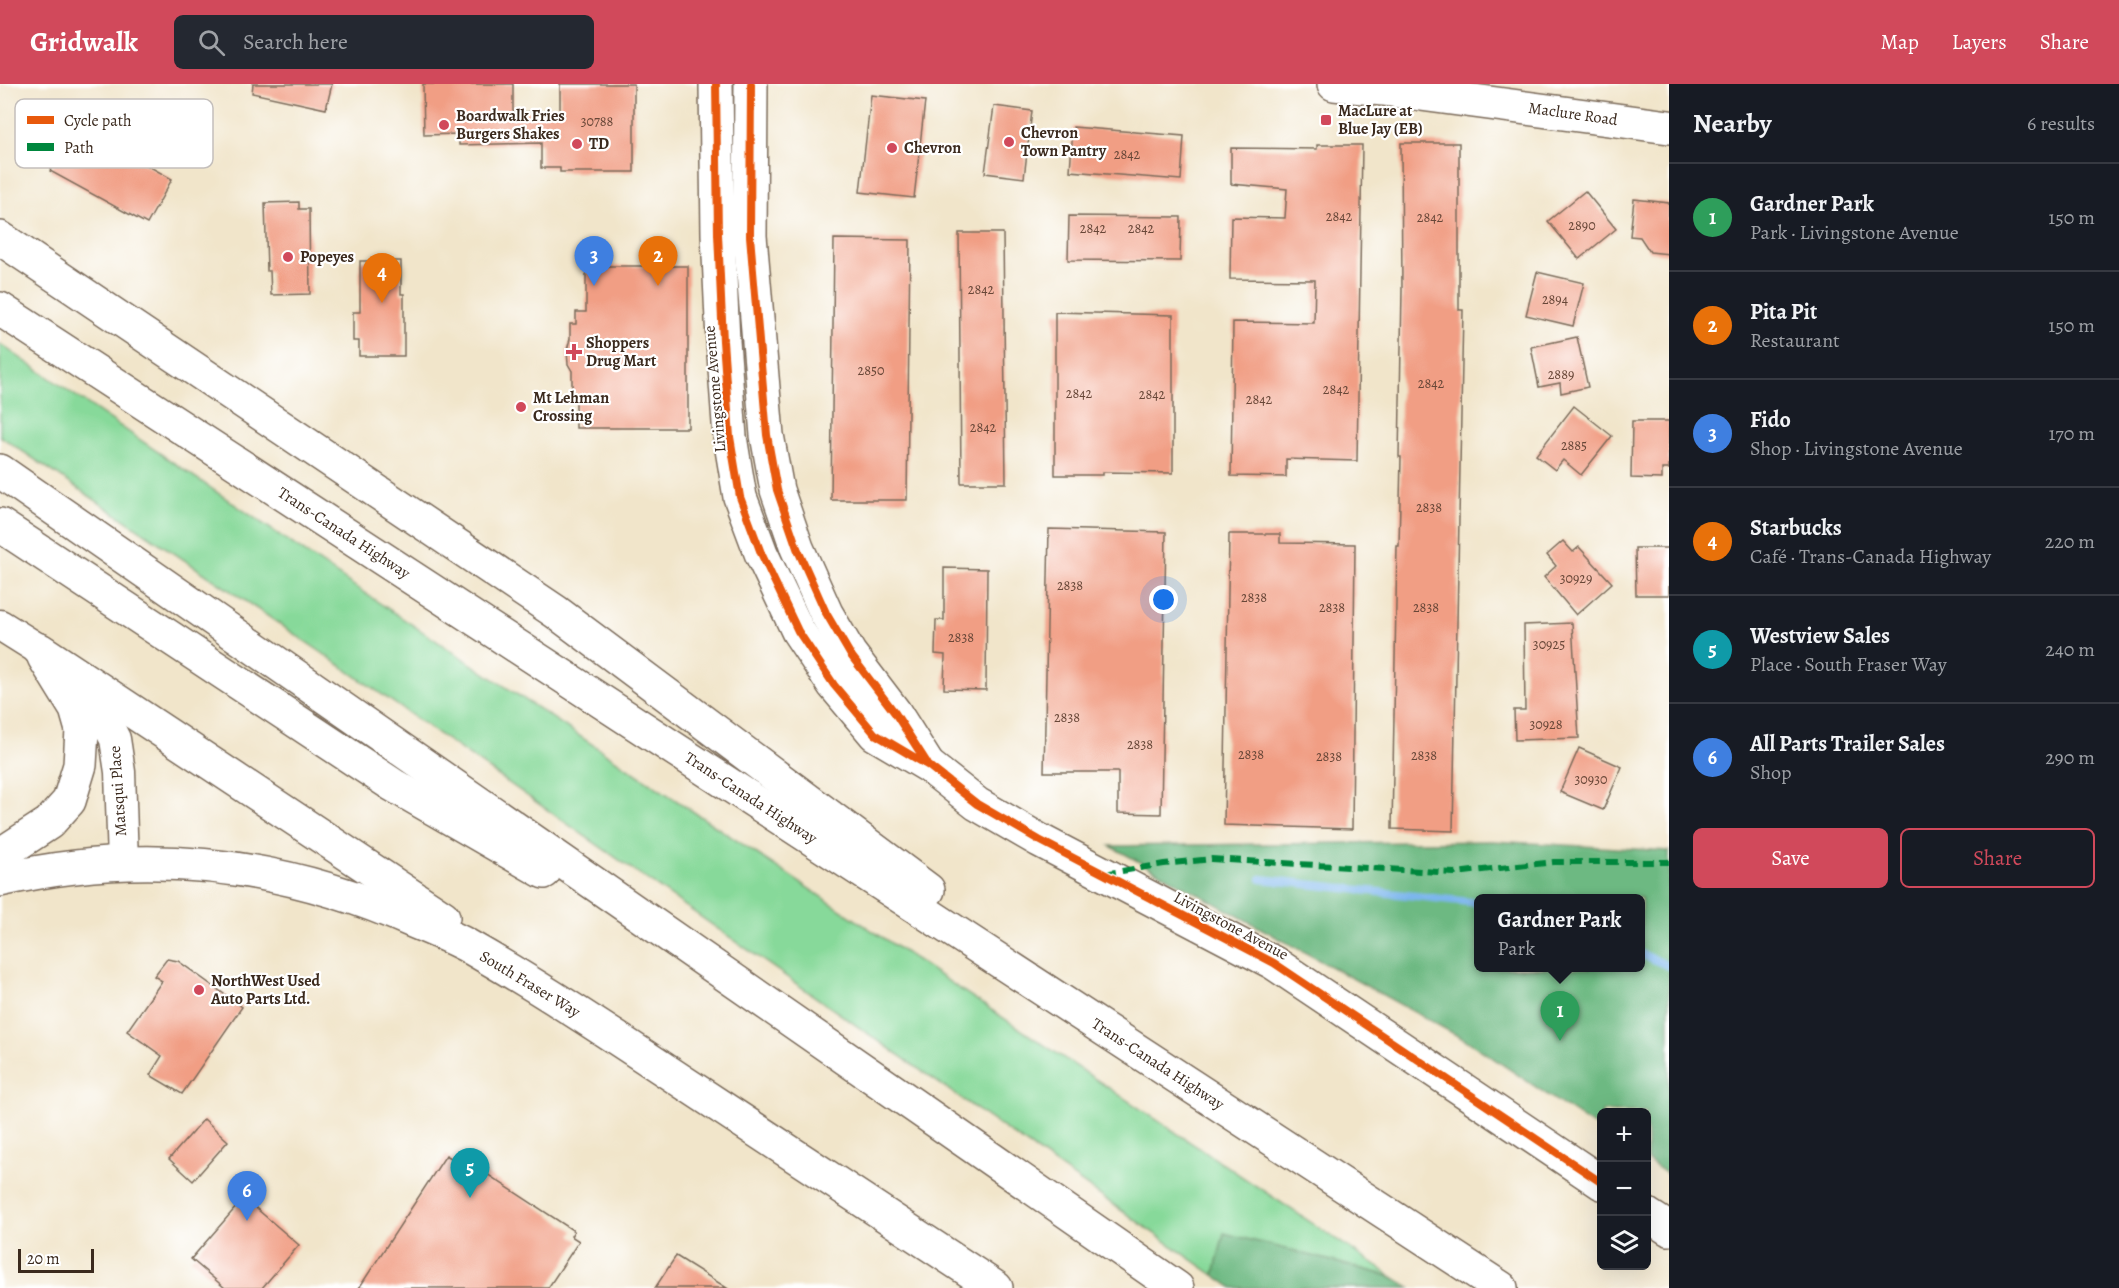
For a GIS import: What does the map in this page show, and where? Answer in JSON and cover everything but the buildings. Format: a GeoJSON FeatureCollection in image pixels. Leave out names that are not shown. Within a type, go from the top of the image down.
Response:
{"type":"FeatureCollection","features":[{"type":"Feature","properties":{"kind":"main road","name":"Livingstone Avenue"},"geometry":{"type":"LineString","coordinates":[[716,84],[718,234],[730,437],[740,497],[780,594],[798,631],[834,686],[875,734],[929,766],[978,804],[1039,840],[1274,963],[1597,1180]]}},
{"type":"Feature","properties":{"kind":"main road","name":"Livingstone Avenue"},"geometry":{"type":"LineString","coordinates":[[751,84],[750,236],[767,435],[777,490],[797,548],[826,613],[850,654],[895,713],[929,766]]}},
{"type":"Feature","properties":{"kind":"main road","name":"Maclure Road"},"geometry":{"type":"LineString","coordinates":[[1334,84],[1669,128]]}},
{"type":"Feature","properties":{"kind":"main road"},"geometry":{"type":"LineString","coordinates":[[0,238],[556,612],[1172,1073]]}},
{"type":"Feature","properties":{"kind":"main road","name":"Trans-Canada Highway"},"geometry":{"type":"LineString","coordinates":[[0,309],[1501,1288]]}},
{"type":"Feature","properties":{"kind":"main road"},"geometry":{"type":"LineString","coordinates":[[0,471],[1177,1288]]}},
{"type":"Feature","properties":{"kind":"main road"},"geometry":{"type":"LineString","coordinates":[[0,525],[393,785],[745,988]]}},
{"type":"Feature","properties":{"kind":"main road"},"geometry":{"type":"LineString","coordinates":[[780,594],[811,579]]}},
{"type":"Feature","properties":{"kind":"main road"},"geometry":{"type":"LineString","coordinates":[[0,855],[49,823],[69,801],[80,765],[82,730],[76,709],[40,650]]}},
{"type":"Feature","properties":{"kind":"main road"},"geometry":{"type":"LineString","coordinates":[[40,650],[492,949],[587,1019]]}},
{"type":"Feature","properties":{"kind":"main road","name":"South Fraser Way"},"geometry":{"type":"LineString","coordinates":[[0,880],[69,868],[123,863],[198,864],[234,868],[308,883],[373,904],[464,944],[587,1019],[996,1288]]}},
{"type":"Feature","properties":{"kind":"main road"},"geometry":{"type":"LineString","coordinates":[[1650,1216],[1669,1229]]}},
{"type":"Feature","properties":{"kind":"street","name":"Matsqui Place"},"geometry":{"type":"LineString","coordinates":[[0,625],[40,650],[99,708],[115,739],[120,772],[123,863]]}},
{"type":"Feature","properties":{"kind":"green space"},"geometry":{"type":"Polygon","coordinates":[[[0,344],[357,588],[1393,1277],[1225,1234],[1214,1275],[321,652],[0,436],[0,344]]]}},
{"type":"Feature","properties":{"kind":"green space"},"geometry":{"type":"Polygon","coordinates":[[[1492,841],[1669,851],[1669,1175],[1651,1163],[1651,1108],[1597,1108],[1597,1128],[1469,1042],[1110,846],[1492,841]]]}},
{"type":"Feature","properties":{"kind":"green space"},"geometry":{"type":"Polygon","coordinates":[[[1224,1233],[1393,1277],[1410,1288],[1233,1288],[1214,1275],[1224,1233]]]}},
{"type":"Feature","properties":{"kind":"waterway"},"geometry":{"type":"LineString","coordinates":[[1261,879],[1474,902]]}},
{"type":"Feature","properties":{"kind":"waterway"},"geometry":{"type":"LineString","coordinates":[[1645,956],[1669,966]]}},
{"type":"Feature","properties":{"kind":"marked path"},"geometry":{"type":"LineString","coordinates":[[1104,874],[1211,859],[1455,873],[1554,862],[1669,862]]}},
{"type":"Feature","properties":{"kind":"cycle path"},"geometry":{"type":"LineString","coordinates":[[716,84],[718,234],[723,341],[730,437],[740,497],[761,553],[798,631],[834,685],[875,734],[929,766],[977,804],[1039,840],[1274,963],[1597,1180]]}},
{"type":"Feature","properties":{"kind":"cycle path"},"geometry":{"type":"LineString","coordinates":[[751,84],[750,236],[767,435],[777,490],[797,548],[826,613],[850,654],[895,713],[927,763]]}},
{"type":"Feature","properties":{"kind":"place","name":"MacLure at Blue Jay (EB)"},"geometry":{"type":"Point","coordinates":[1326,120]}},
{"type":"Feature","properties":{"kind":"place","name":"Boardwalk Fries Burgers Shakes"},"geometry":{"type":"Point","coordinates":[444,125]}},
{"type":"Feature","properties":{"kind":"place","name":"Chevron Town Pantry"},"geometry":{"type":"Point","coordinates":[1009,142]}},
{"type":"Feature","properties":{"kind":"place","name":"TD"},"geometry":{"type":"Point","coordinates":[577,144]}},
{"type":"Feature","properties":{"kind":"place","name":"Chevron"},"geometry":{"type":"Point","coordinates":[892,148]}},
{"type":"Feature","properties":{"kind":"place","name":"Popeyes"},"geometry":{"type":"Point","coordinates":[288,257]}},
{"type":"Feature","properties":{"kind":"place","name":"Fido"},"geometry":{"type":"Point","coordinates":[594,286]}},
{"type":"Feature","properties":{"kind":"place","name":"Pita Pit"},"geometry":{"type":"Point","coordinates":[658,286]}},
{"type":"Feature","properties":{"kind":"place","name":"Starbucks"},"geometry":{"type":"Point","coordinates":[382,303]}},
{"type":"Feature","properties":{"kind":"place","name":"Shoppers Drug Mart"},"geometry":{"type":"Point","coordinates":[574,352]}},
{"type":"Feature","properties":{"kind":"place","name":"Mt Lehman Crossing"},"geometry":{"type":"Point","coordinates":[521,407]}},
{"type":"Feature","properties":{"kind":"place","name":"NorthWest Used Auto Parts Ltd."},"geometry":{"type":"Point","coordinates":[199,990]}},
{"type":"Feature","properties":{"kind":"place","name":"Gardner Park"},"geometry":{"type":"Point","coordinates":[1560,1041]}},
{"type":"Feature","properties":{"kind":"place","name":"Westview Sales"},"geometry":{"type":"Point","coordinates":[470,1198]}},
{"type":"Feature","properties":{"kind":"place","name":"All Parts Trailer Sales"},"geometry":{"type":"Point","coordinates":[247,1221]}}]}
